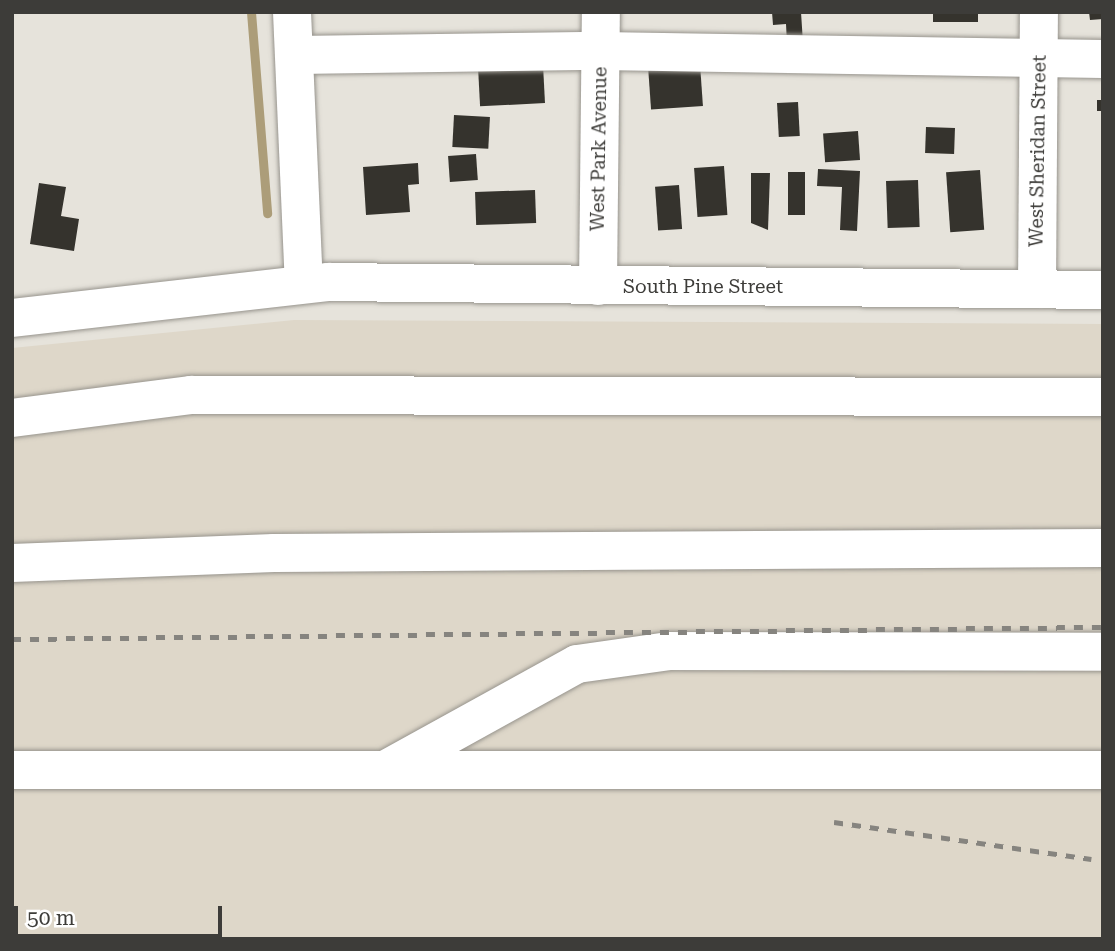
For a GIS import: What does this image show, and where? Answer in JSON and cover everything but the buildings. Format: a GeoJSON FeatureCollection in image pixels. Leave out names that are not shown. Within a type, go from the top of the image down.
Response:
{"type":"FeatureCollection","features":[{"type":"Feature","properties":{"kind":"street"},"geometry":{"type":"LineString","coordinates":[[292,12],[304,283]]}},
{"type":"Feature","properties":{"kind":"street","name":"West Park Avenue"},"geometry":{"type":"LineString","coordinates":[[598,286],[601,12]]}},
{"type":"Feature","properties":{"kind":"street","name":"West Sheridan Street"},"geometry":{"type":"LineString","coordinates":[[1037,289],[1040,12]]}},
{"type":"Feature","properties":{"kind":"street"},"geometry":{"type":"LineString","coordinates":[[296,55],[600,51],[1103,59]]}},
{"type":"Feature","properties":{"kind":"street","name":"South Pine Street"},"geometry":{"type":"LineString","coordinates":[[12,318],[304,283],[1103,290]]}},
{"type":"Feature","properties":{"kind":"street"},"geometry":{"type":"LineString","coordinates":[[12,418],[191,395],[1103,397]]}},
{"type":"Feature","properties":{"kind":"street"},"geometry":{"type":"LineString","coordinates":[[12,564],[274,553],[1103,548]]}},
{"type":"Feature","properties":{"kind":"street"},"geometry":{"type":"LineString","coordinates":[[383,771],[577,664],[670,651],[1103,652]]}},
{"type":"Feature","properties":{"kind":"street"},"geometry":{"type":"LineString","coordinates":[[12,770],[1103,771]]}},
{"type":"Feature","properties":{"kind":"shaded area"},"geometry":{"type":"Polygon","coordinates":[[[294,320],[1103,324],[1103,939],[12,939],[12,348],[294,320]]]}},
{"type":"Feature","properties":{"kind":"waterway"},"geometry":{"type":"LineString","coordinates":[[251,12],[267,213]]}},
{"type":"Feature","properties":{"kind":"railway"},"geometry":{"type":"LineString","coordinates":[[12,639],[1103,627]]}},
{"type":"Feature","properties":{"kind":"railway"},"geometry":{"type":"LineString","coordinates":[[834,822],[1091,859]]}}]}
